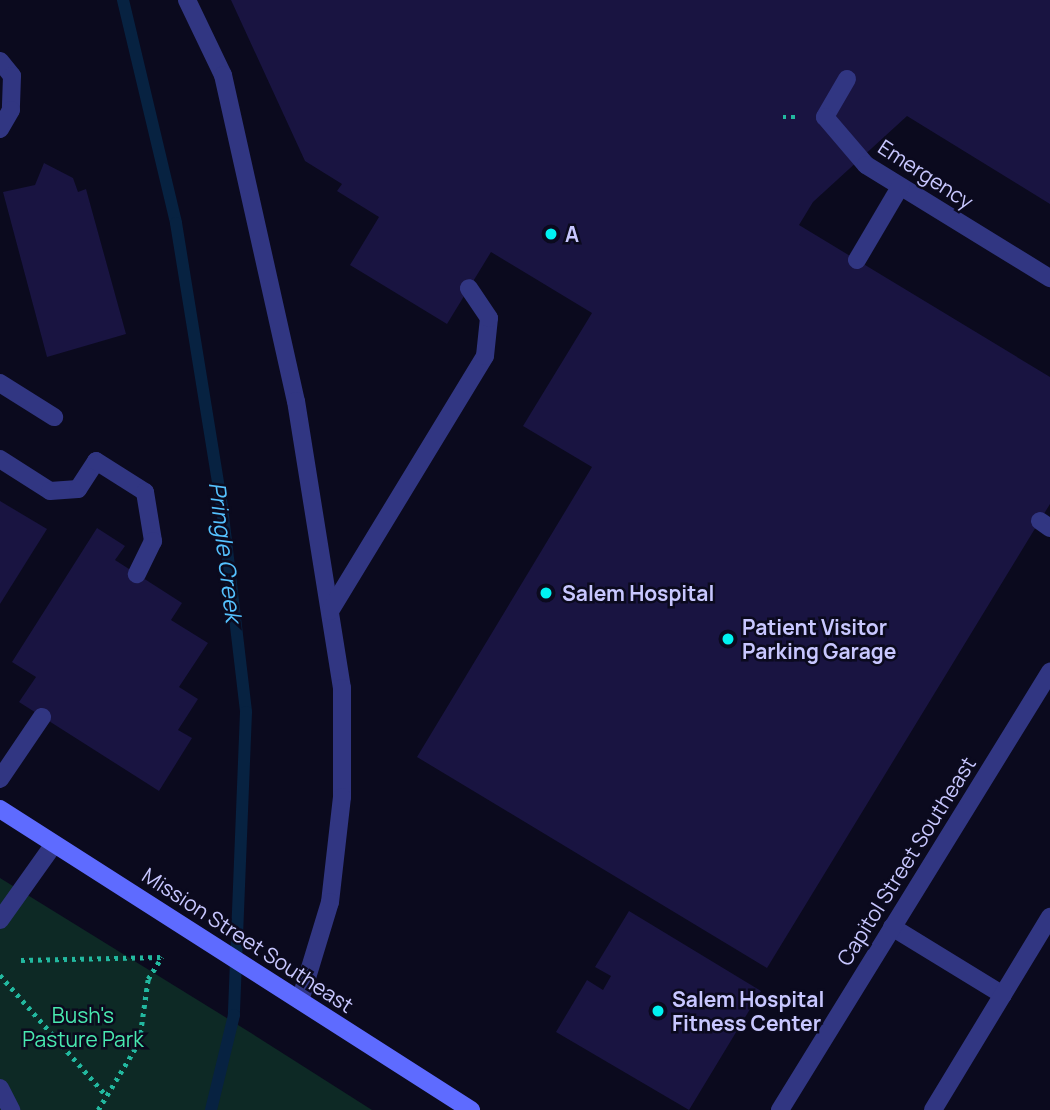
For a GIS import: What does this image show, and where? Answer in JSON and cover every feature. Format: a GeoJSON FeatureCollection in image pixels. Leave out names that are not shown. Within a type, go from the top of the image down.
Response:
{"type":"FeatureCollection","features":[{"type":"Feature","properties":{"kind":"main road","name":"Mission Street Southeast"},"geometry":{"type":"LineString","coordinates":[[0,809],[471,1110]]}},
{"type":"Feature","properties":{"kind":"street"},"geometry":{"type":"LineString","coordinates":[[187,0],[223,75],[296,401],[342,688],[342,797],[330,902],[300,1000]]}},
{"type":"Feature","properties":{"kind":"street"},"geometry":{"type":"LineString","coordinates":[[0,61],[12,76],[11,110],[0,129]]}},
{"type":"Feature","properties":{"kind":"street","name":"Emergency"},"geometry":{"type":"LineString","coordinates":[[847,79],[825,117],[866,165],[1050,278]]}},
{"type":"Feature","properties":{"kind":"street"},"geometry":{"type":"LineString","coordinates":[[857,260],[900,187]]}},
{"type":"Feature","properties":{"kind":"street"},"geometry":{"type":"LineString","coordinates":[[330,611],[485,356],[489,318],[469,288]]}},
{"type":"Feature","properties":{"kind":"street"},"geometry":{"type":"LineString","coordinates":[[0,383],[54,417]]}},
{"type":"Feature","properties":{"kind":"street"},"geometry":{"type":"LineString","coordinates":[[0,459],[50,491],[78,489],[96,461],[145,492],[153,541],[137,574]]}},
{"type":"Feature","properties":{"kind":"street","name":"Capitol Street Southeast"},"geometry":{"type":"LineString","coordinates":[[780,1110],[1050,672]]}},
{"type":"Feature","properties":{"kind":"street"},"geometry":{"type":"LineString","coordinates":[[0,779],[41,717]]}},
{"type":"Feature","properties":{"kind":"street"},"geometry":{"type":"LineString","coordinates":[[0,919],[54,844]]}},
{"type":"Feature","properties":{"kind":"street"},"geometry":{"type":"LineString","coordinates":[[933,1110],[1050,918]]}},
{"type":"Feature","properties":{"kind":"street"},"geometry":{"type":"LineString","coordinates":[[892,927],[1003,995]]}},
{"type":"Feature","properties":{"kind":"path"},"geometry":{"type":"LineString","coordinates":[[21,960],[162,957],[148,979],[139,1042],[104,1093],[97,1110]]}},
{"type":"Feature","properties":{"kind":"path"},"geometry":{"type":"LineString","coordinates":[[0,975],[104,1093]]}},
{"type":"Feature","properties":{"kind":"green space","name":"Bush's Pasture Park"},"geometry":{"type":"Polygon","coordinates":[[[0,878],[251,1033],[372,1110],[0,1110],[0,878]]]}},
{"type":"Feature","properties":{"kind":"building"},"geometry":{"type":"Polygon","coordinates":[[[231,0],[1050,0],[1050,204],[907,116],[813,202],[799,225],[1050,377],[1050,504],[767,968],[417,757],[592,467],[523,426],[592,313],[491,252],[447,324],[350,265],[379,217],[337,191],[342,184],[305,161],[231,0]]]}},
{"type":"Feature","properties":{"kind":"building"},"geometry":{"type":"Polygon","coordinates":[[[44,163],[73,178],[78,192],[86,189],[126,334],[47,357],[3,192],[35,185],[44,163]]]}},
{"type":"Feature","properties":{"kind":"building"},"geometry":{"type":"Polygon","coordinates":[[[0,501],[47,529],[0,604],[0,501]]]}},
{"type":"Feature","properties":{"kind":"building"},"geometry":{"type":"Polygon","coordinates":[[[97,528],[125,546],[115,560],[182,603],[171,620],[208,643],[179,687],[198,699],[178,730],[192,738],[159,791],[19,702],[36,677],[12,662],[97,528]]]}},
{"type":"Feature","properties":{"kind":"building","name":"Salem Hospital Fitness Center"},"geometry":{"type":"Polygon","coordinates":[[[629,911],[761,991],[689,1110],[556,1032],[587,980],[603,990],[611,976],[595,967],[629,911]]]}},
{"type":"Feature","properties":{"kind":"waterway","name":"Pringle Creek"},"geometry":{"type":"LineString","coordinates":[[123,0],[176,223],[222,507],[246,712],[234,1015],[211,1110]]}},
{"type":"Feature","properties":{"kind":"place","name":"A"},"geometry":{"type":"Point","coordinates":[551,234]}},
{"type":"Feature","properties":{"kind":"place","name":"Salem Hospital"},"geometry":{"type":"Point","coordinates":[546,593]}},
{"type":"Feature","properties":{"kind":"place","name":"Patient Visitor Parking Garage"},"geometry":{"type":"Point","coordinates":[728,639]}},
{"type":"Feature","properties":{"kind":"place","name":"Salem Hospital Fitness Center"},"geometry":{"type":"Point","coordinates":[658,1011]}}]}
